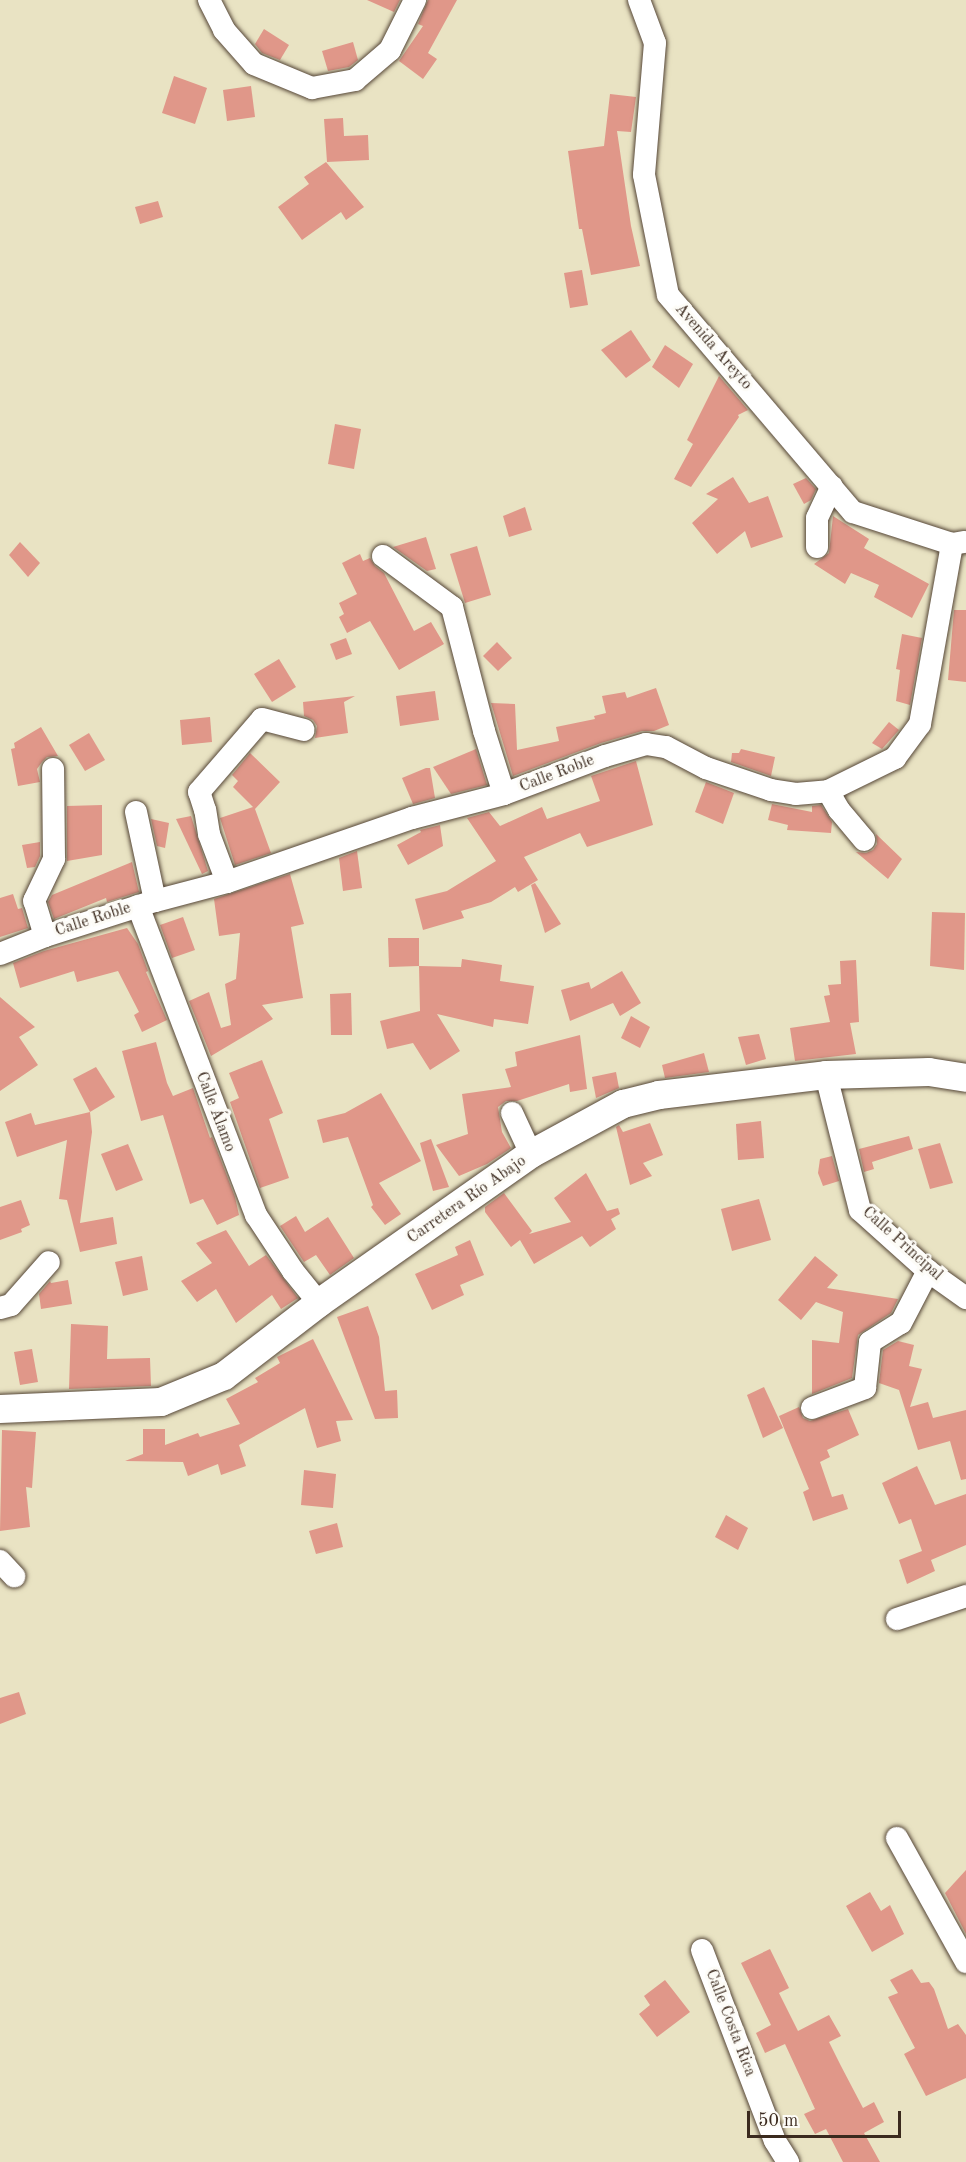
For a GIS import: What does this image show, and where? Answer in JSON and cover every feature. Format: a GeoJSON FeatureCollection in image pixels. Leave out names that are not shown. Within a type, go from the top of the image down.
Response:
{"type":"FeatureCollection","features":[{"type":"Feature","properties":{"kind":"street"},"geometry":{"type":"LineString","coordinates":[[209,0],[224,30],[254,64],[312,88],[355,80],[364,73],[390,50],[415,0]]}},
{"type":"Feature","properties":{"kind":"street","name":"Avenida Areyto"},"geometry":{"type":"LineString","coordinates":[[639,0],[655,43],[644,175],[668,295],[853,512],[959,543]]}},
{"type":"Feature","properties":{"kind":"street"},"geometry":{"type":"LineString","coordinates":[[817,547],[817,519],[832,486]]}},
{"type":"Feature","properties":{"kind":"street","name":"Calle Roble"},"geometry":{"type":"LineString","coordinates":[[0,954],[45,936],[146,903],[227,882],[412,818],[504,794],[604,756],[646,744],[666,747],[706,768],[771,790],[796,794],[828,792],[895,758],[920,724],[959,543]]}},
{"type":"Feature","properties":{"kind":"street"},"geometry":{"type":"LineString","coordinates":[[383,556],[452,607],[484,731],[504,794]]}},
{"type":"Feature","properties":{"kind":"street"},"geometry":{"type":"LineString","coordinates":[[227,882],[209,834],[199,792],[262,719],[304,730]]}},
{"type":"Feature","properties":{"kind":"street"},"geometry":{"type":"LineString","coordinates":[[45,936],[34,901],[54,859],[53,769]]}},
{"type":"Feature","properties":{"kind":"street"},"geometry":{"type":"LineString","coordinates":[[828,792],[839,810],[864,840]]}},
{"type":"Feature","properties":{"kind":"street","name":"Calle Álamo"},"geometry":{"type":"LineString","coordinates":[[136,812],[146,903],[256,1215],[293,1271],[319,1303]]}},
{"type":"Feature","properties":{"kind":"street","name":"Carretera Río Abajo"},"geometry":{"type":"LineString","coordinates":[[0,1409],[162,1402],[224,1376],[319,1303],[531,1154],[623,1104],[659,1095],[826,1075],[929,1072],[966,1078]]}},
{"type":"Feature","properties":{"kind":"street","name":"Calle Principal"},"geometry":{"type":"LineString","coordinates":[[826,1075],[860,1210],[928,1271],[966,1298]]}},
{"type":"Feature","properties":{"kind":"street"},"geometry":{"type":"LineString","coordinates":[[512,1113],[531,1154]]}},
{"type":"Feature","properties":{"kind":"street"},"geometry":{"type":"LineString","coordinates":[[0,1308],[10,1305],[49,1262]]}},
{"type":"Feature","properties":{"kind":"street"},"geometry":{"type":"LineString","coordinates":[[812,1408],[865,1388],[870,1342],[901,1323],[928,1271]]}},
{"type":"Feature","properties":{"kind":"street"},"geometry":{"type":"LineString","coordinates":[[897,1619],[966,1596]]}},
{"type":"Feature","properties":{"kind":"street"},"geometry":{"type":"LineString","coordinates":[[897,1838],[966,1962]]}},
{"type":"Feature","properties":{"kind":"street","name":"Calle Costa Rica"},"geometry":{"type":"LineString","coordinates":[[702,1950],[775,2141],[788,2162]]}},
{"type":"Feature","properties":{"kind":"building"},"geometry":{"type":"Polygon","coordinates":[[[367,0],[400,0],[394,12],[367,0]]]}},
{"type":"Feature","properties":{"kind":"building"},"geometry":{"type":"Polygon","coordinates":[[[428,0],[457,0],[428,53],[437,59],[423,79],[399,61],[423,26],[418,24],[428,0]]]}},
{"type":"Feature","properties":{"kind":"building"},"geometry":{"type":"Polygon","coordinates":[[[264,29],[289,45],[280,60],[262,53],[255,44],[264,29]]]}},
{"type":"Feature","properties":{"kind":"building"},"geometry":{"type":"Polygon","coordinates":[[[353,42],[358,60],[349,67],[328,71],[322,51],[353,42]]]}},
{"type":"Feature","properties":{"kind":"building"},"geometry":{"type":"Polygon","coordinates":[[[174,76],[207,88],[195,124],[162,113],[174,76]]]}},
{"type":"Feature","properties":{"kind":"building"},"geometry":{"type":"Polygon","coordinates":[[[251,86],[255,117],[227,121],[223,90],[251,86]]]}},
{"type":"Feature","properties":{"kind":"building"},"geometry":{"type":"Polygon","coordinates":[[[610,94],[636,97],[631,132],[617,131],[631,226],[640,266],[591,275],[582,229],[579,229],[568,151],[604,146],[610,94]]]}},
{"type":"Feature","properties":{"kind":"building"},"geometry":{"type":"Polygon","coordinates":[[[343,118],[344,136],[368,135],[369,160],[327,162],[324,119],[343,118]]]}},
{"type":"Feature","properties":{"kind":"building"},"geometry":{"type":"Polygon","coordinates":[[[326,162],[364,207],[346,220],[341,212],[302,240],[278,207],[309,184],[304,177],[326,162]]]}},
{"type":"Feature","properties":{"kind":"building"},"geometry":{"type":"Polygon","coordinates":[[[158,201],[163,217],[140,224],[135,207],[158,201]]]}},
{"type":"Feature","properties":{"kind":"building"},"geometry":{"type":"Polygon","coordinates":[[[582,270],[588,305],[570,308],[564,273],[582,270]]]}},
{"type":"Feature","properties":{"kind":"building"},"geometry":{"type":"Polygon","coordinates":[[[631,330],[651,360],[626,378],[601,350],[631,330]]]}},
{"type":"Feature","properties":{"kind":"building"},"geometry":{"type":"Polygon","coordinates":[[[665,345],[693,364],[679,388],[652,367],[665,345]]]}},
{"type":"Feature","properties":{"kind":"building"},"geometry":{"type":"Polygon","coordinates":[[[719,376],[748,410],[738,415],[739,417],[691,487],[674,479],[693,444],[687,440],[719,376]]]}},
{"type":"Feature","properties":{"kind":"building"},"geometry":{"type":"Polygon","coordinates":[[[335,424],[361,429],[354,469],[328,464],[335,424]]]}},
{"type":"Feature","properties":{"kind":"building"},"geometry":{"type":"Polygon","coordinates":[[[733,477],[749,503],[768,496],[783,537],[751,548],[745,531],[717,554],[692,523],[718,499],[706,494],[733,477]]]}},
{"type":"Feature","properties":{"kind":"building"},"geometry":{"type":"Polygon","coordinates":[[[806,478],[816,489],[811,500],[804,504],[793,484],[806,478]]]}},
{"type":"Feature","properties":{"kind":"building"},"geometry":{"type":"Polygon","coordinates":[[[525,507],[532,530],[509,537],[503,516],[525,507]]]}},
{"type":"Feature","properties":{"kind":"building"},"geometry":{"type":"Polygon","coordinates":[[[833,516],[869,539],[864,548],[929,584],[912,618],[874,597],[879,585],[851,573],[845,584],[814,564],[829,553],[833,516]]]}},
{"type":"Feature","properties":{"kind":"building"},"geometry":{"type":"Polygon","coordinates":[[[426,537],[436,569],[427,571],[393,547],[426,537]]]}},
{"type":"Feature","properties":{"kind":"building"},"geometry":{"type":"Polygon","coordinates":[[[20,542],[40,563],[28,577],[9,555],[20,542]]]}},
{"type":"Feature","properties":{"kind":"building"},"geometry":{"type":"Polygon","coordinates":[[[477,546],[491,595],[465,603],[450,554],[477,546]]]}},
{"type":"Feature","properties":{"kind":"building"},"geometry":{"type":"Polygon","coordinates":[[[360,554],[363,561],[370,558],[375,566],[384,573],[414,631],[431,622],[444,644],[399,670],[370,621],[347,633],[339,617],[344,614],[339,603],[357,594],[342,563],[360,554]]]}},
{"type":"Feature","properties":{"kind":"building"},"geometry":{"type":"Polygon","coordinates":[[[954,610],[966,610],[966,682],[948,680],[954,610]]]}},
{"type":"Feature","properties":{"kind":"building"},"geometry":{"type":"Polygon","coordinates":[[[902,634],[922,638],[910,705],[896,701],[900,670],[896,669],[902,634]]]}},
{"type":"Feature","properties":{"kind":"building"},"geometry":{"type":"Polygon","coordinates":[[[346,638],[352,654],[336,660],[330,644],[346,638]]]}},
{"type":"Feature","properties":{"kind":"building"},"geometry":{"type":"Polygon","coordinates":[[[497,642],[512,658],[498,671],[483,656],[497,642]]]}},
{"type":"Feature","properties":{"kind":"building"},"geometry":{"type":"Polygon","coordinates":[[[279,659],[296,687],[272,702],[254,674],[279,659]]]}},
{"type":"Feature","properties":{"kind":"building"},"geometry":{"type":"Polygon","coordinates":[[[656,688],[669,725],[654,731],[642,731],[601,743],[513,776],[491,703],[515,704],[517,750],[559,741],[556,727],[595,719],[594,716],[606,713],[602,696],[625,692],[627,698],[656,688]]]}},
{"type":"Feature","properties":{"kind":"building"},"geometry":{"type":"Polygon","coordinates":[[[435,691],[439,720],[400,726],[396,696],[435,691]]]}},
{"type":"Feature","properties":{"kind":"building"},"geometry":{"type":"Polygon","coordinates":[[[355,696],[344,702],[348,733],[315,738],[317,726],[313,720],[304,716],[303,702],[355,696]]]}},
{"type":"Feature","properties":{"kind":"building"},"geometry":{"type":"Polygon","coordinates":[[[210,717],[212,742],[182,745],[180,720],[210,717]]]}},
{"type":"Feature","properties":{"kind":"building"},"geometry":{"type":"Polygon","coordinates":[[[889,722],[899,730],[882,749],[872,743],[889,722]]]}},
{"type":"Feature","properties":{"kind":"building"},"geometry":{"type":"Polygon","coordinates":[[[41,727],[58,756],[47,757],[37,769],[40,782],[18,786],[11,749],[15,748],[14,743],[41,727]]]}},
{"type":"Feature","properties":{"kind":"building"},"geometry":{"type":"Polygon","coordinates":[[[89,733],[105,760],[85,771],[69,745],[89,733]]]}},
{"type":"Feature","properties":{"kind":"building"},"geometry":{"type":"Polygon","coordinates":[[[476,749],[487,785],[451,794],[433,767],[476,749]]]}},
{"type":"Feature","properties":{"kind":"building"},"geometry":{"type":"Polygon","coordinates":[[[741,749],[775,757],[771,776],[731,762],[732,753],[739,753],[741,749]]]}},
{"type":"Feature","properties":{"kind":"building"},"geometry":{"type":"Polygon","coordinates":[[[250,753],[280,782],[255,809],[271,853],[235,865],[220,818],[253,807],[233,787],[238,781],[232,775],[250,753]]]}},
{"type":"Feature","properties":{"kind":"building"},"geometry":{"type":"Polygon","coordinates":[[[636,761],[653,825],[587,847],[580,833],[524,857],[538,880],[518,892],[515,887],[491,902],[461,911],[464,918],[423,930],[415,899],[447,891],[496,861],[467,818],[489,812],[500,826],[542,807],[547,819],[600,801],[591,776],[636,761]]]}},
{"type":"Feature","properties":{"kind":"building"},"geometry":{"type":"Polygon","coordinates":[[[430,768],[435,798],[413,804],[402,778],[430,768]]]}},
{"type":"Feature","properties":{"kind":"building"},"geometry":{"type":"Polygon","coordinates":[[[706,782],[734,793],[723,824],[695,812],[706,782]]]}},
{"type":"Feature","properties":{"kind":"building"},"geometry":{"type":"Polygon","coordinates":[[[772,804],[812,812],[812,806],[821,805],[832,822],[831,833],[787,830],[788,825],[768,820],[772,804]]]}},
{"type":"Feature","properties":{"kind":"building"},"geometry":{"type":"Polygon","coordinates":[[[102,805],[102,855],[67,861],[67,806],[102,805]]]}},
{"type":"Feature","properties":{"kind":"building"},"geometry":{"type":"Polygon","coordinates":[[[191,816],[208,871],[202,874],[176,819],[191,816]]]}},
{"type":"Feature","properties":{"kind":"building"},"geometry":{"type":"Polygon","coordinates":[[[151,819],[169,823],[165,848],[157,846],[151,819]]]}},
{"type":"Feature","properties":{"kind":"building"},"geometry":{"type":"Polygon","coordinates":[[[440,825],[443,846],[408,865],[397,845],[421,832],[420,830],[440,825]]]}},
{"type":"Feature","properties":{"kind":"building"},"geometry":{"type":"Polygon","coordinates":[[[876,834],[902,859],[888,879],[856,852],[866,853],[873,850],[877,844],[876,834]]]}},
{"type":"Feature","properties":{"kind":"building"},"geometry":{"type":"Polygon","coordinates":[[[40,842],[40,856],[35,867],[27,868],[22,845],[40,842]]]}},
{"type":"Feature","properties":{"kind":"building"},"geometry":{"type":"Polygon","coordinates":[[[357,851],[362,888],[343,891],[339,858],[357,851]]]}},
{"type":"Feature","properties":{"kind":"building"},"geometry":{"type":"Polygon","coordinates":[[[132,862],[139,892],[107,902],[106,898],[54,919],[48,902],[52,895],[132,862]]]}},
{"type":"Feature","properties":{"kind":"building"},"geometry":{"type":"Polygon","coordinates":[[[290,874],[304,924],[291,927],[303,998],[262,1005],[273,1019],[211,1056],[189,1001],[209,992],[221,1028],[231,1025],[225,984],[236,979],[240,933],[219,936],[214,899],[290,874]]]}},
{"type":"Feature","properties":{"kind":"building"},"geometry":{"type":"Polygon","coordinates":[[[535,883],[561,924],[545,933],[531,885],[535,883]]]}},
{"type":"Feature","properties":{"kind":"building"},"geometry":{"type":"Polygon","coordinates":[[[13,894],[18,909],[22,908],[28,928],[0,937],[0,898],[13,894]]]}},
{"type":"Feature","properties":{"kind":"building"},"geometry":{"type":"Polygon","coordinates":[[[932,912],[965,913],[964,970],[930,966],[932,912]]]}},
{"type":"Feature","properties":{"kind":"building"},"geometry":{"type":"Polygon","coordinates":[[[183,917],[195,950],[172,958],[160,925],[183,917]]]}},
{"type":"Feature","properties":{"kind":"building"},"geometry":{"type":"Polygon","coordinates":[[[127,928],[138,944],[148,971],[146,972],[167,1020],[142,1032],[134,1015],[139,1012],[118,971],[77,982],[74,971],[20,988],[13,963],[44,951],[127,928]]]}},
{"type":"Feature","properties":{"kind":"building"},"geometry":{"type":"Polygon","coordinates":[[[388,938],[419,938],[419,966],[389,967],[388,938]]]}},
{"type":"Feature","properties":{"kind":"building"},"geometry":{"type":"Polygon","coordinates":[[[462,959],[502,965],[500,981],[534,986],[528,1024],[494,1019],[493,1027],[437,1014],[460,1051],[430,1070],[413,1043],[387,1049],[380,1021],[420,1011],[419,966],[461,967],[462,959]]]}},
{"type":"Feature","properties":{"kind":"building"},"geometry":{"type":"Polygon","coordinates":[[[856,960],[859,1022],[850,1023],[856,1054],[795,1061],[790,1028],[830,1022],[824,996],[830,995],[828,985],[841,984],[840,961],[856,960]]]}},
{"type":"Feature","properties":{"kind":"building"},"geometry":{"type":"Polygon","coordinates":[[[622,971],[641,1003],[620,1016],[613,1003],[570,1021],[561,990],[589,982],[591,989],[622,971]]]}},
{"type":"Feature","properties":{"kind":"building"},"geometry":{"type":"Polygon","coordinates":[[[351,993],[352,1035],[331,1035],[330,994],[351,993]]]}},
{"type":"Feature","properties":{"kind":"building"},"geometry":{"type":"Polygon","coordinates":[[[0,997],[35,1027],[19,1037],[38,1065],[0,1091],[0,997]]]}},
{"type":"Feature","properties":{"kind":"building"},"geometry":{"type":"Polygon","coordinates":[[[631,1016],[650,1027],[640,1048],[621,1038],[631,1016]]]}},
{"type":"Feature","properties":{"kind":"building"},"geometry":{"type":"Polygon","coordinates":[[[759,1034],[766,1059],[746,1065],[738,1037],[759,1034]]]}},
{"type":"Feature","properties":{"kind":"building"},"geometry":{"type":"Polygon","coordinates":[[[580,1035],[587,1089],[570,1092],[569,1084],[517,1101],[506,1101],[498,1107],[502,1132],[511,1148],[487,1164],[459,1176],[436,1145],[468,1134],[462,1094],[511,1087],[505,1069],[517,1066],[515,1052],[580,1035]]]}},
{"type":"Feature","properties":{"kind":"building"},"geometry":{"type":"Polygon","coordinates":[[[156,1042],[167,1083],[173,1096],[193,1088],[210,1138],[212,1137],[235,1197],[239,1215],[217,1225],[203,1199],[190,1204],[163,1115],[141,1121],[122,1051],[156,1042]]]}},
{"type":"Feature","properties":{"kind":"building"},"geometry":{"type":"Polygon","coordinates":[[[704,1053],[709,1072],[665,1078],[662,1065],[704,1053]]]}},
{"type":"Feature","properties":{"kind":"building"},"geometry":{"type":"Polygon","coordinates":[[[262,1060],[283,1113],[269,1119],[289,1178],[260,1188],[230,1102],[239,1098],[229,1073],[262,1060]]]}},
{"type":"Feature","properties":{"kind":"building"},"geometry":{"type":"Polygon","coordinates":[[[96,1067],[115,1097],[90,1112],[73,1079],[96,1067]]]}},
{"type":"Feature","properties":{"kind":"building"},"geometry":{"type":"Polygon","coordinates":[[[616,1072],[619,1088],[596,1098],[592,1077],[616,1072]]]}},
{"type":"Feature","properties":{"kind":"building"},"geometry":{"type":"Polygon","coordinates":[[[381,1093],[421,1161],[379,1183],[401,1214],[385,1225],[371,1207],[373,1205],[348,1137],[323,1143],[317,1120],[345,1113],[381,1093]]]}},
{"type":"Feature","properties":{"kind":"building"},"geometry":{"type":"Polygon","coordinates":[[[90,1112],[92,1132],[80,1223],[113,1217],[117,1244],[80,1252],[67,1200],[59,1199],[67,1140],[17,1157],[5,1122],[31,1113],[35,1125],[90,1112]]]}},
{"type":"Feature","properties":{"kind":"building"},"geometry":{"type":"Polygon","coordinates":[[[761,1121],[764,1158],[738,1160],[736,1124],[761,1121]]]}},
{"type":"Feature","properties":{"kind":"building"},"geometry":{"type":"Polygon","coordinates":[[[650,1123],[663,1155],[643,1163],[652,1176],[630,1185],[616,1127],[619,1125],[623,1132],[650,1123]]]}},
{"type":"Feature","properties":{"kind":"building"},"geometry":{"type":"Polygon","coordinates":[[[909,1136],[913,1149],[872,1162],[874,1169],[864,1172],[859,1149],[909,1136]]]}},
{"type":"Feature","properties":{"kind":"building"},"geometry":{"type":"Polygon","coordinates":[[[431,1139],[449,1187],[433,1191],[420,1143],[431,1139]]]}},
{"type":"Feature","properties":{"kind":"building"},"geometry":{"type":"Polygon","coordinates":[[[940,1143],[953,1183],[930,1189],[918,1149],[940,1143]]]}},
{"type":"Feature","properties":{"kind":"building"},"geometry":{"type":"Polygon","coordinates":[[[128,1144],[143,1180],[116,1191],[101,1154],[128,1144]]]}},
{"type":"Feature","properties":{"kind":"building"},"geometry":{"type":"Polygon","coordinates":[[[832,1156],[839,1181],[823,1186],[818,1173],[820,1159],[832,1156]]]}},
{"type":"Feature","properties":{"kind":"building"},"geometry":{"type":"Polygon","coordinates":[[[586,1173],[607,1211],[618,1208],[620,1214],[611,1219],[616,1229],[590,1247],[582,1236],[534,1264],[520,1240],[511,1247],[485,1212],[485,1207],[504,1193],[532,1231],[529,1234],[571,1222],[554,1198],[586,1173]]]}},
{"type":"Feature","properties":{"kind":"building"},"geometry":{"type":"Polygon","coordinates":[[[759,1199],[771,1240],[732,1251],[721,1209],[759,1199]]]}},
{"type":"Feature","properties":{"kind":"building"},"geometry":{"type":"Polygon","coordinates":[[[21,1200],[30,1225],[21,1229],[22,1232],[0,1240],[0,1207],[21,1200]]]}},
{"type":"Feature","properties":{"kind":"building"},"geometry":{"type":"Polygon","coordinates":[[[296,1216],[305,1232],[328,1217],[354,1258],[330,1275],[316,1255],[304,1262],[280,1226],[296,1216]]]}},
{"type":"Feature","properties":{"kind":"building"},"geometry":{"type":"Polygon","coordinates":[[[226,1230],[249,1266],[266,1255],[298,1298],[281,1309],[272,1295],[236,1323],[216,1289],[197,1302],[181,1281],[212,1263],[196,1243],[226,1230]]]}},
{"type":"Feature","properties":{"kind":"building"},"geometry":{"type":"Polygon","coordinates":[[[470,1240],[484,1275],[460,1285],[464,1295],[432,1310],[415,1274],[458,1255],[455,1247],[470,1240]]]}},
{"type":"Feature","properties":{"kind":"building"},"geometry":{"type":"Polygon","coordinates":[[[142,1256],[148,1290],[123,1296],[115,1262],[142,1256]]]}},
{"type":"Feature","properties":{"kind":"building"},"geometry":{"type":"Polygon","coordinates":[[[815,1256],[838,1275],[827,1288],[898,1299],[891,1313],[858,1335],[852,1378],[812,1394],[812,1340],[839,1343],[843,1312],[816,1302],[801,1320],[778,1300],[815,1256]]]}},
{"type":"Feature","properties":{"kind":"building"},"geometry":{"type":"Polygon","coordinates":[[[68,1280],[72,1304],[41,1309],[39,1294],[50,1281],[51,1283],[68,1280]]]}},
{"type":"Feature","properties":{"kind":"building"},"geometry":{"type":"Polygon","coordinates":[[[368,1306],[379,1337],[385,1391],[397,1390],[398,1418],[375,1419],[337,1317],[368,1306]]]}},
{"type":"Feature","properties":{"kind":"building"},"geometry":{"type":"Polygon","coordinates":[[[71,1324],[108,1326],[107,1359],[150,1358],[151,1386],[69,1389],[71,1324]]]}},
{"type":"Feature","properties":{"kind":"building"},"geometry":{"type":"Polygon","coordinates":[[[313,1339],[353,1420],[336,1421],[341,1441],[317,1448],[305,1408],[239,1445],[246,1466],[221,1475],[218,1464],[188,1476],[183,1462],[125,1461],[143,1454],[143,1429],[165,1429],[165,1445],[198,1433],[200,1437],[240,1424],[226,1399],[258,1382],[255,1378],[280,1363],[277,1357],[313,1339]]]}},
{"type":"Feature","properties":{"kind":"building"},"geometry":{"type":"Polygon","coordinates":[[[898,1341],[914,1345],[909,1366],[922,1369],[910,1407],[928,1402],[933,1418],[966,1410],[966,1479],[961,1480],[950,1441],[918,1450],[899,1390],[879,1383],[883,1350],[898,1341]]]}},
{"type":"Feature","properties":{"kind":"building"},"geometry":{"type":"Polygon","coordinates":[[[32,1349],[38,1382],[20,1385],[14,1352],[32,1349]]]}},
{"type":"Feature","properties":{"kind":"building"},"geometry":{"type":"Polygon","coordinates":[[[764,1387],[783,1428],[763,1438],[747,1395],[764,1387]]]}},
{"type":"Feature","properties":{"kind":"building"},"geometry":{"type":"Polygon","coordinates":[[[799,1407],[803,1418],[810,1421],[848,1409],[859,1435],[827,1450],[830,1457],[820,1462],[832,1497],[843,1494],[848,1509],[813,1521],[803,1492],[809,1489],[779,1416],[799,1407]]]}},
{"type":"Feature","properties":{"kind":"building"},"geometry":{"type":"Polygon","coordinates":[[[2,1430],[36,1432],[32,1488],[26,1487],[30,1527],[0,1531],[2,1430]]]}},
{"type":"Feature","properties":{"kind":"building"},"geometry":{"type":"Polygon","coordinates":[[[917,1466],[935,1505],[966,1494],[966,1545],[931,1560],[935,1571],[907,1584],[899,1560],[922,1551],[911,1519],[899,1524],[882,1483],[917,1466]]]}},
{"type":"Feature","properties":{"kind":"building"},"geometry":{"type":"Polygon","coordinates":[[[304,1470],[336,1474],[333,1508],[301,1505],[304,1470]]]}},
{"type":"Feature","properties":{"kind":"building"},"geometry":{"type":"Polygon","coordinates":[[[726,1515],[748,1528],[738,1550],[715,1537],[726,1515]]]}},
{"type":"Feature","properties":{"kind":"building"},"geometry":{"type":"Polygon","coordinates":[[[337,1523],[343,1547],[316,1554],[309,1531],[337,1523]]]}},
{"type":"Feature","properties":{"kind":"building"},"geometry":{"type":"Polygon","coordinates":[[[19,1692],[26,1714],[0,1724],[0,1698],[19,1692]]]}},
{"type":"Feature","properties":{"kind":"building"},"geometry":{"type":"Polygon","coordinates":[[[966,1870],[966,1934],[945,1893],[966,1870]]]}},
{"type":"Feature","properties":{"kind":"building"},"geometry":{"type":"Polygon","coordinates":[[[870,1892],[881,1911],[890,1905],[904,1934],[872,1952],[846,1906],[870,1892]]]}},
{"type":"Feature","properties":{"kind":"building"},"geometry":{"type":"Polygon","coordinates":[[[770,1949],[789,1988],[779,1993],[798,2031],[829,2015],[841,2036],[829,2042],[863,2108],[874,2102],[884,2122],[864,2133],[880,2162],[843,2162],[826,2129],[815,2134],[804,2114],[815,2109],[785,2044],[765,2053],[756,2033],[771,2025],[741,1963],[770,1949]]]}},
{"type":"Feature","properties":{"kind":"building"},"geometry":{"type":"Polygon","coordinates":[[[912,1969],[921,1983],[929,1982],[934,1989],[948,2029],[958,2024],[966,2035],[966,2078],[926,2096],[904,2054],[915,2048],[888,1997],[898,1993],[890,1980],[912,1969]]]}},
{"type":"Feature","properties":{"kind":"building"},"geometry":{"type":"Polygon","coordinates":[[[665,1980],[690,2012],[657,2037],[639,2014],[650,2005],[644,1996],[665,1980]]]}}]}
